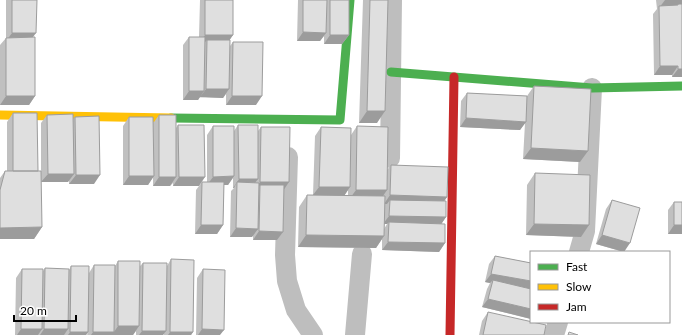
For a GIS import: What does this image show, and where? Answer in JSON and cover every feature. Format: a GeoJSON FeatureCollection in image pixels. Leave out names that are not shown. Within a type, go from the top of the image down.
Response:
{"type":"FeatureCollection","features":[{"type":"Feature","properties":{"kind":"street"},"geometry":{"type":"LineString","coordinates":[[0,115],[340,120],[350,0]]}},
{"type":"Feature","properties":{"kind":"street"},"geometry":{"type":"LineString","coordinates":[[390,158],[392,0]]}},
{"type":"Feature","properties":{"kind":"street"},"geometry":{"type":"LineString","coordinates":[[390,72],[592,88],[682,86]]}},
{"type":"Feature","properties":{"kind":"street"},"geometry":{"type":"LineString","coordinates":[[450,335],[454,77]]}},
{"type":"Feature","properties":{"kind":"street"},"geometry":{"type":"LineString","coordinates":[[579,251],[585,231],[592,88]]}},
{"type":"Feature","properties":{"kind":"street"},"geometry":{"type":"LineString","coordinates":[[290,119],[285,255],[287,281],[296,310],[313,335]]}},
{"type":"Feature","properties":{"kind":"street"},"geometry":{"type":"LineString","coordinates":[[355,335],[362,254]]}},
{"type":"Feature","properties":{"kind":"street"},"geometry":{"type":"LineString","coordinates":[[554,335],[558,323]]}},
{"type":"Feature","properties":{"kind":"building"},"geometry":{"type":"Polygon","coordinates":[[[12,0],[37,0],[36,33],[12,33],[12,0]]]}},
{"type":"Feature","properties":{"kind":"building"},"geometry":{"type":"Polygon","coordinates":[[[205,0],[233,0],[233,35],[205,35],[205,0]]]}},
{"type":"Feature","properties":{"kind":"building"},"geometry":{"type":"Polygon","coordinates":[[[303,0],[327,0],[326,33],[303,32],[303,0]]]}},
{"type":"Feature","properties":{"kind":"building"},"geometry":{"type":"Polygon","coordinates":[[[330,0],[349,0],[349,35],[330,35],[330,0]]]}},
{"type":"Feature","properties":{"kind":"building"},"geometry":{"type":"Polygon","coordinates":[[[370,0],[388,0],[385,111],[367,111],[370,0]]]}},
{"type":"Feature","properties":{"kind":"building"},"geometry":{"type":"Polygon","coordinates":[[[682,4],[682,69],[678,69],[678,66],[660,66],[659,6],[682,4]]]}},
{"type":"Feature","properties":{"kind":"building"},"geometry":{"type":"Polygon","coordinates":[[[35,37],[35,96],[6,96],[6,38],[35,37]]]}},
{"type":"Feature","properties":{"kind":"building"},"geometry":{"type":"Polygon","coordinates":[[[189,37],[205,37],[204,91],[189,91],[189,37]]]}},
{"type":"Feature","properties":{"kind":"building"},"geometry":{"type":"Polygon","coordinates":[[[207,40],[230,40],[229,89],[206,89],[207,40]]]}},
{"type":"Feature","properties":{"kind":"building"},"geometry":{"type":"Polygon","coordinates":[[[233,42],[263,42],[262,96],[232,96],[233,42]]]}},
{"type":"Feature","properties":{"kind":"building"},"geometry":{"type":"Polygon","coordinates":[[[534,86],[591,89],[588,151],[531,148],[534,86]]]}},
{"type":"Feature","properties":{"kind":"building"},"geometry":{"type":"Polygon","coordinates":[[[467,93],[527,96],[526,122],[466,118],[467,93]]]}},
{"type":"Feature","properties":{"kind":"building"},"geometry":{"type":"Polygon","coordinates":[[[13,113],[37,113],[38,171],[13,171],[13,113]]]}},
{"type":"Feature","properties":{"kind":"building"},"geometry":{"type":"Polygon","coordinates":[[[73,114],[74,174],[48,174],[47,115],[73,114]]]}},
{"type":"Feature","properties":{"kind":"building"},"geometry":{"type":"Polygon","coordinates":[[[159,115],[176,115],[176,177],[159,177],[159,115]]]}},
{"type":"Feature","properties":{"kind":"building"},"geometry":{"type":"Polygon","coordinates":[[[99,116],[100,175],[76,175],[75,117],[99,116]]]}},
{"type":"Feature","properties":{"kind":"building"},"geometry":{"type":"Polygon","coordinates":[[[129,117],[153,117],[154,176],[129,176],[129,117]]]}},
{"type":"Feature","properties":{"kind":"building"},"geometry":{"type":"Polygon","coordinates":[[[178,125],[204,125],[205,177],[179,177],[178,125]]]}},
{"type":"Feature","properties":{"kind":"building"},"geometry":{"type":"Polygon","coordinates":[[[238,125],[258,125],[258,179],[239,179],[238,125]]]}},
{"type":"Feature","properties":{"kind":"building"},"geometry":{"type":"Polygon","coordinates":[[[213,126],[234,126],[234,176],[213,177],[213,126]]]}},
{"type":"Feature","properties":{"kind":"building"},"geometry":{"type":"Polygon","coordinates":[[[357,126],[388,127],[387,190],[356,190],[357,126]]]}},
{"type":"Feature","properties":{"kind":"building"},"geometry":{"type":"Polygon","coordinates":[[[261,127],[290,127],[289,182],[260,182],[261,127]]]}},
{"type":"Feature","properties":{"kind":"building"},"geometry":{"type":"Polygon","coordinates":[[[321,127],[351,128],[350,187],[319,187],[321,127]]]}},
{"type":"Feature","properties":{"kind":"building"},"geometry":{"type":"Polygon","coordinates":[[[391,165],[448,167],[447,197],[390,195],[391,165]]]}},
{"type":"Feature","properties":{"kind":"building"},"geometry":{"type":"Polygon","coordinates":[[[5,171],[41,171],[42,227],[0,228],[0,190],[5,171]]]}},
{"type":"Feature","properties":{"kind":"building"},"geometry":{"type":"Polygon","coordinates":[[[535,173],[590,175],[589,225],[534,224],[535,173]]]}},
{"type":"Feature","properties":{"kind":"building"},"geometry":{"type":"Polygon","coordinates":[[[202,182],[224,182],[223,225],[201,225],[202,182]]]}},
{"type":"Feature","properties":{"kind":"building"},"geometry":{"type":"Polygon","coordinates":[[[237,182],[259,183],[258,229],[236,228],[237,182]]]}},
{"type":"Feature","properties":{"kind":"building"},"geometry":{"type":"Polygon","coordinates":[[[260,185],[284,185],[283,232],[259,231],[260,185]]]}},
{"type":"Feature","properties":{"kind":"building"},"geometry":{"type":"Polygon","coordinates":[[[307,195],[385,196],[384,236],[306,235],[307,195]]]}},
{"type":"Feature","properties":{"kind":"building"},"geometry":{"type":"Polygon","coordinates":[[[390,200],[446,201],[446,217],[389,216],[390,200]]]}},
{"type":"Feature","properties":{"kind":"building"},"geometry":{"type":"Polygon","coordinates":[[[612,200],[640,208],[630,243],[602,235],[612,200]]]}},
{"type":"Feature","properties":{"kind":"building"},"geometry":{"type":"Polygon","coordinates":[[[674,202],[682,202],[682,225],[674,225],[674,202]]]}},
{"type":"Feature","properties":{"kind":"building"},"geometry":{"type":"Polygon","coordinates":[[[389,222],[445,224],[445,243],[388,242],[389,222]]]}},
{"type":"Feature","properties":{"kind":"building"},"geometry":{"type":"Polygon","coordinates":[[[495,256],[530,263],[530,281],[491,274],[495,256]]]}},
{"type":"Feature","properties":{"kind":"building"},"geometry":{"type":"Polygon","coordinates":[[[171,259],[194,260],[193,332],[170,332],[171,259]]]}},
{"type":"Feature","properties":{"kind":"building"},"geometry":{"type":"Polygon","coordinates":[[[118,261],[140,261],[139,326],[118,326],[118,261]]]}},
{"type":"Feature","properties":{"kind":"building"},"geometry":{"type":"Polygon","coordinates":[[[143,263],[167,263],[166,331],[142,331],[143,263]]]}},
{"type":"Feature","properties":{"kind":"building"},"geometry":{"type":"Polygon","coordinates":[[[94,265],[115,265],[114,332],[93,332],[94,265]]]}},
{"type":"Feature","properties":{"kind":"building"},"geometry":{"type":"Polygon","coordinates":[[[71,266],[89,266],[88,332],[70,332],[71,266]]]}},
{"type":"Feature","properties":{"kind":"building"},"geometry":{"type":"Polygon","coordinates":[[[45,268],[69,269],[68,329],[44,329],[45,268]]]}},
{"type":"Feature","properties":{"kind":"building"},"geometry":{"type":"Polygon","coordinates":[[[22,269],[43,269],[42,329],[21,329],[22,269]]]}},
{"type":"Feature","properties":{"kind":"building"},"geometry":{"type":"Polygon","coordinates":[[[203,269],[225,270],[224,330],[202,329],[203,269]]]}},
{"type":"Feature","properties":{"kind":"building"},"geometry":{"type":"Polygon","coordinates":[[[493,280],[530,289],[530,309],[488,299],[493,280]]]}},
{"type":"Feature","properties":{"kind":"building"},"geometry":{"type":"Polygon","coordinates":[[[488,312],[530,321],[530,323],[546,325],[544,335],[483,335],[488,312]]]}},
{"type":"Feature","properties":{"kind":"building"},"geometry":{"type":"Polygon","coordinates":[[[569,332],[578,335],[568,335],[569,332]]]}},
{"type":"Feature","properties":{"kind":"traffic: fast"},"geometry":{"type":"LineString","coordinates":[[171,118],[340,120],[350,0]]}},
{"type":"Feature","properties":{"kind":"traffic: fast"},"geometry":{"type":"LineString","coordinates":[[391,72],[592,88],[682,86]]}},
{"type":"Feature","properties":{"kind":"traffic: slow"},"geometry":{"type":"LineString","coordinates":[[0,115],[171,118]]}},
{"type":"Feature","properties":{"kind":"traffic: jam"},"geometry":{"type":"LineString","coordinates":[[450,335],[454,77]]}}]}
